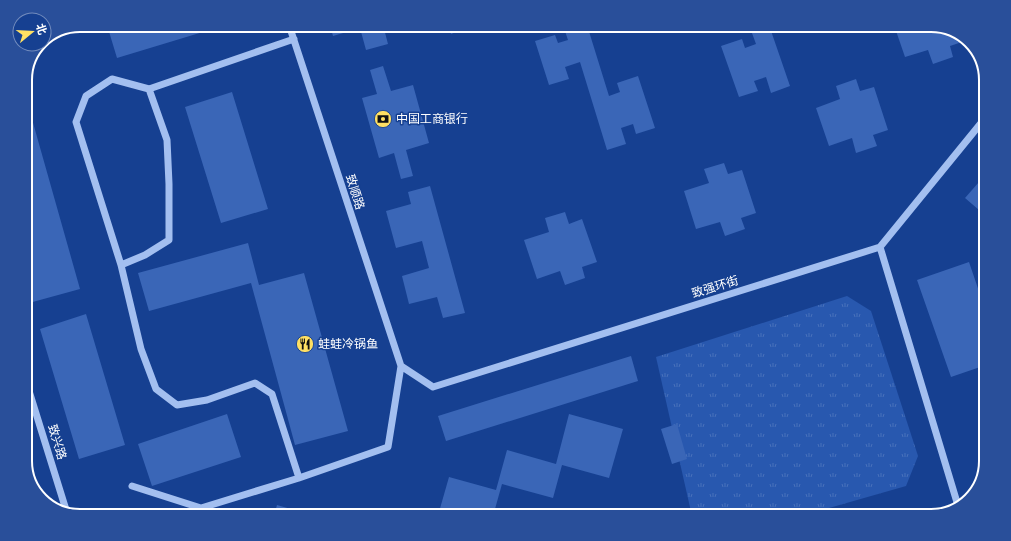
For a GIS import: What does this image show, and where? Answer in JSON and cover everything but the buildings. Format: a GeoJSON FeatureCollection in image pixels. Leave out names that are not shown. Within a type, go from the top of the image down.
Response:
{"type":"FeatureCollection","features":[{"type":"Feature","properties":{"kind":"street","name":"致顺路"},"geometry":{"type":"LineString","coordinates":[[292,32],[401,366]]}},
{"type":"Feature","properties":{"kind":"street"},"geometry":{"type":"LineString","coordinates":[[294,39],[149,89],[112,79],[86,96],[76,122],[121,265],[141,349],[156,389],[177,405],[207,400],[255,383],[272,394],[299,478]]}},
{"type":"Feature","properties":{"kind":"street"},"geometry":{"type":"LineString","coordinates":[[121,265],[146,255],[169,240],[167,140],[149,89]]}},
{"type":"Feature","properties":{"kind":"street"},"geometry":{"type":"LineString","coordinates":[[957,502],[880,247],[979,126]]}},
{"type":"Feature","properties":{"kind":"street","name":"致强环街"},"geometry":{"type":"LineString","coordinates":[[401,366],[433,387],[880,247]]}},
{"type":"Feature","properties":{"kind":"street"},"geometry":{"type":"LineString","coordinates":[[132,486],[201,508],[299,478],[388,447],[401,366]]}},
{"type":"Feature","properties":{"kind":"street","name":"致兴路"},"geometry":{"type":"LineString","coordinates":[[32,400],[65,506]]}},
{"type":"Feature","properties":{"kind":"green space"},"geometry":{"type":"Polygon","coordinates":[[[847,296],[871,311],[918,456],[906,486],[826,509],[690,509],[656,357],[847,296]]]}},
{"type":"Feature","properties":{"kind":"place","name":"中国工商银行"},"geometry":{"type":"Point","coordinates":[383,119]}},
{"type":"Feature","properties":{"kind":"place","name":"蛙蛙冷锅鱼"},"geometry":{"type":"Point","coordinates":[305,344]}}]}
